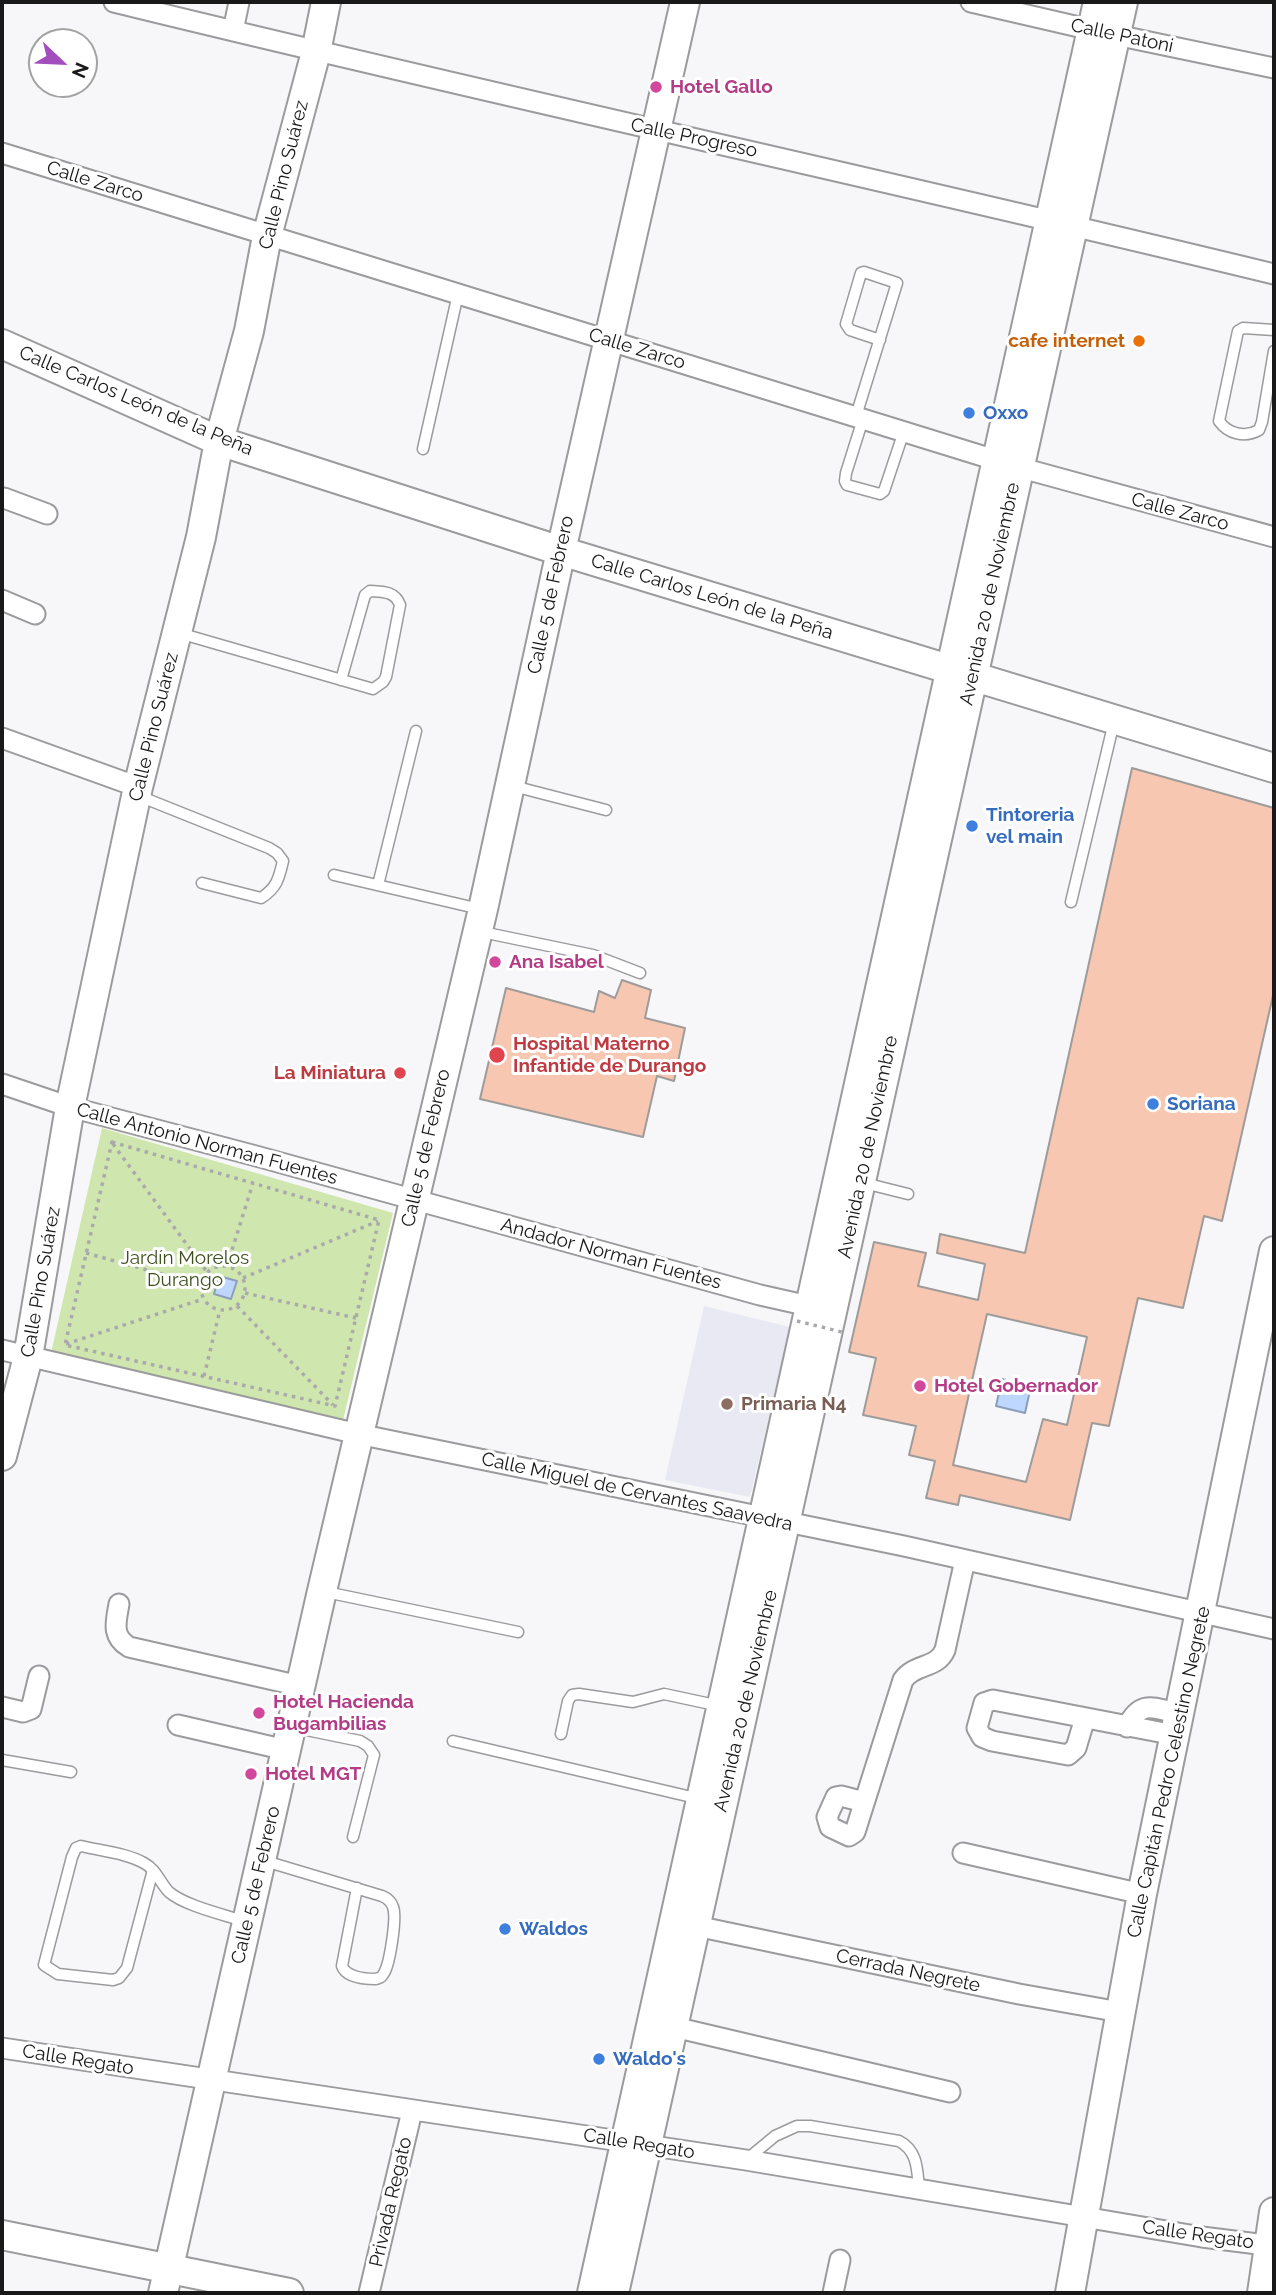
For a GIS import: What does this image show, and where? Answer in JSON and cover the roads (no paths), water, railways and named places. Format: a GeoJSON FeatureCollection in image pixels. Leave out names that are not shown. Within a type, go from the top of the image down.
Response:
{"type":"FeatureCollection","features":[{"type":"Feature","properties":{"kind":"street","name":"Calle Progreso"},"geometry":{"type":"LineString","coordinates":[[114,2],[316,52],[1061,222],[1274,274]]}},
{"type":"Feature","properties":{"kind":"street"},"geometry":{"type":"LineString","coordinates":[[233,31],[239,2]]}},
{"type":"Feature","properties":{"kind":"street","name":"Calle Pino Suárez"},"geometry":{"type":"LineString","coordinates":[[2,1456],[15,1353],[137,791],[201,537],[219,441],[249,331],[267,236],[316,52],[326,2]]}},
{"type":"Feature","properties":{"kind":"street","name":"Calle 5 de Febrero"},"geometry":{"type":"LineString","coordinates":[[166,2281],[358,1434],[480,920],[685,2]]}},
{"type":"Feature","properties":{"kind":"street","name":"Calle Patoni"},"geometry":{"type":"LineString","coordinates":[[971,2],[1274,68]]}},
{"type":"Feature","properties":{"kind":"street","name":"Avenida 20 de Noviembre"},"geometry":{"type":"LineString","coordinates":[[1098,2],[1104,33]]}},
{"type":"Feature","properties":{"kind":"street","name":"Avenida 20 de Noviembre"},"geometry":{"type":"LineString","coordinates":[[614,2293],[637,2143],[700,1799],[721,1706],[774,1520],[860,1182],[961,671],[1007,463],[1104,33],[1123,2]]}},
{"type":"Feature","properties":{"kind":"street","name":"Calle Zarco"},"geometry":{"type":"LineString","coordinates":[[2,153],[1007,463],[1274,537]]}},
{"type":"Feature","properties":{"kind":"street","name":"Calle Carlos León de la Peña"},"geometry":{"type":"LineString","coordinates":[[2,344],[219,441],[561,551],[1274,768]]}},
{"type":"Feature","properties":{"kind":"street"},"geometry":{"type":"LineString","coordinates":[[2,497],[47,514]]}},
{"type":"Feature","properties":{"kind":"street"},"geometry":{"type":"LineString","coordinates":[[2,600],[36,614]]}},
{"type":"Feature","properties":{"kind":"street","name":"Avenida 20 de Noviembre"},"geometry":{"type":"LineString","coordinates":[[592,2293],[674,2027],[774,1520],[803,1313],[961,671]]}},
{"type":"Feature","properties":{"kind":"street"},"geometry":{"type":"LineString","coordinates":[[2,738],[137,791]]}},
{"type":"Feature","properties":{"kind":"street","name":"Calle Antonio Norman Fuentes"},"geometry":{"type":"LineString","coordinates":[[2,1084],[70,1107],[414,1200]]}},
{"type":"Feature","properties":{"kind":"street","name":"Andador Norman Fuentes"},"geometry":{"type":"LineString","coordinates":[[414,1200],[760,1295],[803,1313]]}},
{"type":"Feature","properties":{"kind":"street","name":"Calle Capitán Pedro Celestino Negrete"},"geometry":{"type":"LineString","coordinates":[[1070,2293],[1142,1894],[1273,1265]]}},
{"type":"Feature","properties":{"kind":"street","name":"Calle Miguel de Cervantes Saavedra"},"geometry":{"type":"LineString","coordinates":[[15,1353],[358,1434],[965,1560],[1274,1629]]}},
{"type":"Feature","properties":{"kind":"street"},"geometry":{"type":"LineString","coordinates":[[864,1802],[903,1680],[914,1669],[936,1663],[945,1650],[965,1560]]}},
{"type":"Feature","properties":{"kind":"street"},"geometry":{"type":"LineString","coordinates":[[119,1604],[117,1637],[128,1647],[300,1686]]}},
{"type":"Feature","properties":{"kind":"street"},"geometry":{"type":"LineString","coordinates":[[2,1707],[23,1712],[31,1709],[39,1676]]}},
{"type":"Feature","properties":{"kind":"street"},"geometry":{"type":"LineString","coordinates":[[1085,1718],[1076,1748],[1068,1755],[992,1741],[982,1737],[977,1728],[982,1706],[993,1700],[1085,1718],[1126,1727],[1134,1712],[1145,1707],[1177,1725]]}},
{"type":"Feature","properties":{"kind":"street"},"geometry":{"type":"LineString","coordinates":[[178,1725],[289,1738]]}},
{"type":"Feature","properties":{"kind":"street"},"geometry":{"type":"LineString","coordinates":[[963,1853],[1142,1894]]}},
{"type":"Feature","properties":{"kind":"street","name":"Cerrada Negrete"},"geometry":{"type":"LineString","coordinates":[[696,1926],[1019,1994],[1120,2012]]}},
{"type":"Feature","properties":{"kind":"street"},"geometry":{"type":"LineString","coordinates":[[674,2027],[950,2092]]}},
{"type":"Feature","properties":{"kind":"street","name":"Calle Regato"},"geometry":{"type":"LineString","coordinates":[[2,2048],[637,2143],[919,2188],[1202,2238],[1272,2246]]}},
{"type":"Feature","properties":{"kind":"street","name":"Privada Regato"},"geometry":{"type":"LineString","coordinates":[[369,2293],[412,2111]]}},
{"type":"Feature","properties":{"kind":"street"},"geometry":{"type":"LineString","coordinates":[[1262,2293],[1272,2246],[1274,2212]]}},
{"type":"Feature","properties":{"kind":"street"},"geometry":{"type":"LineString","coordinates":[[2,2235],[166,2281],[289,2293]]}},
{"type":"Feature","properties":{"kind":"street"},"geometry":{"type":"LineString","coordinates":[[833,2293],[840,2260]]}},
{"type":"Feature","properties":{"kind":"lane"},"geometry":{"type":"LineString","coordinates":[[880,340],[850,330],[846,324],[861,273],[864,272],[897,283],[846,472],[845,481],[848,485],[880,494],[884,491],[904,431]]}},
{"type":"Feature","properties":{"kind":"lane"},"geometry":{"type":"LineString","coordinates":[[423,449],[458,293]]}},
{"type":"Feature","properties":{"kind":"lane"},"geometry":{"type":"LineString","coordinates":[[1274,330],[1243,328],[1238,331],[1219,421],[1224,428],[1242,435],[1259,430],[1274,351]]}},
{"type":"Feature","properties":{"kind":"lane"},"geometry":{"type":"LineString","coordinates":[[177,633],[373,690],[386,677],[400,605],[398,598],[392,593],[370,591],[365,595],[341,680]]}},
{"type":"Feature","properties":{"kind":"lane"},"geometry":{"type":"LineString","coordinates":[[1071,902],[1114,720]]}},
{"type":"Feature","properties":{"kind":"lane"},"geometry":{"type":"LineString","coordinates":[[378,885],[416,731]]}},
{"type":"Feature","properties":{"kind":"lane"},"geometry":{"type":"LineString","coordinates":[[510,785],[606,810]]}},
{"type":"Feature","properties":{"kind":"lane"},"geometry":{"type":"LineString","coordinates":[[137,791],[269,848],[283,861],[277,884],[261,898],[202,883]]}},
{"type":"Feature","properties":{"kind":"lane"},"geometry":{"type":"LineString","coordinates":[[334,875],[378,885],[640,973]]}},
{"type":"Feature","properties":{"kind":"lane"},"geometry":{"type":"LineString","coordinates":[[860,1182],[908,1194]]}},
{"type":"Feature","properties":{"kind":"lane"},"geometry":{"type":"LineString","coordinates":[[322,1591],[518,1632]]}},
{"type":"Feature","properties":{"kind":"lane"},"geometry":{"type":"LineString","coordinates":[[561,1734],[568,1701],[572,1695],[633,1702],[664,1694],[721,1706]]}},
{"type":"Feature","properties":{"kind":"lane"},"geometry":{"type":"LineString","coordinates":[[289,1738],[360,1741],[368,1746],[374,1755],[353,1838]]}},
{"type":"Feature","properties":{"kind":"lane"},"geometry":{"type":"LineString","coordinates":[[453,1741],[700,1799]]}},
{"type":"Feature","properties":{"kind":"lane"},"geometry":{"type":"LineString","coordinates":[[2,1760],[71,1772]]}},
{"type":"Feature","properties":{"kind":"lane"},"geometry":{"type":"LineString","coordinates":[[153,1870],[127,1968],[119,1978],[113,1980],[58,1974],[44,1965],[76,1849],[81,1846],[136,1859],[153,1870],[169,1892],[194,1905],[248,1922]]}},
{"type":"Feature","properties":{"kind":"lane"},"geometry":{"type":"LineString","coordinates":[[261,1860],[357,1888],[382,1896],[393,1905],[395,1915],[388,1963],[381,1977],[376,1979],[343,1971],[357,1888]]}},
{"type":"Feature","properties":{"kind":"lane"},"geometry":{"type":"LineString","coordinates":[[746,2160],[786,2129],[810,2126],[899,2141],[907,2145],[916,2163],[919,2188]]}},
{"type":"Feature","properties":{"kind":"water"},"geometry":{"type":"Polygon","coordinates":[[[219,1276],[237,1281],[231,1299],[214,1294],[219,1276]]]}},
{"type":"Feature","properties":{"kind":"water"},"geometry":{"type":"Polygon","coordinates":[[[1002,1379],[1031,1386],[1025,1413],[996,1406],[1002,1379]]]}},
{"type":"Feature","properties":{"kind":"place","name":"Hotel Gallo"},"geometry":{"type":"Point","coordinates":[656,87]}},
{"type":"Feature","properties":{"kind":"place","name":"cafe internet"},"geometry":{"type":"Point","coordinates":[1139,341]}},
{"type":"Feature","properties":{"kind":"place","name":"Oxxo"},"geometry":{"type":"Point","coordinates":[969,413]}},
{"type":"Feature","properties":{"kind":"place","name":"Tintoreria vel main"},"geometry":{"type":"Point","coordinates":[972,826]}},
{"type":"Feature","properties":{"kind":"place","name":"Ana Isabel"},"geometry":{"type":"Point","coordinates":[495,962]}},
{"type":"Feature","properties":{"kind":"place","name":"Hospital Materno Infantide de Durango"},"geometry":{"type":"Point","coordinates":[497,1055]}},
{"type":"Feature","properties":{"kind":"place","name":"La Miniatura"},"geometry":{"type":"Point","coordinates":[400,1073]}},
{"type":"Feature","properties":{"kind":"place","name":"Soriana"},"geometry":{"type":"Point","coordinates":[1153,1104]}},
{"type":"Feature","properties":{"kind":"place","name":"Hotel Gobernador"},"geometry":{"type":"Point","coordinates":[920,1386]}},
{"type":"Feature","properties":{"kind":"place","name":"Primaria N4"},"geometry":{"type":"Point","coordinates":[727,1404]}},
{"type":"Feature","properties":{"kind":"place","name":"Hotel Hacienda Bugambilias"},"geometry":{"type":"Point","coordinates":[259,1713]}},
{"type":"Feature","properties":{"kind":"place","name":"Hotel MGT"},"geometry":{"type":"Point","coordinates":[251,1774]}},
{"type":"Feature","properties":{"kind":"place","name":"Waldos"},"geometry":{"type":"Point","coordinates":[505,1929]}},
{"type":"Feature","properties":{"kind":"place","name":"Waldo's"},"geometry":{"type":"Point","coordinates":[599,2059]}},
{"type":"Feature","properties":{"kind":"park label","name":"Jardín Morelos Durango"},"geometry":{"type":"Point","coordinates":[185,1269]}}]}
